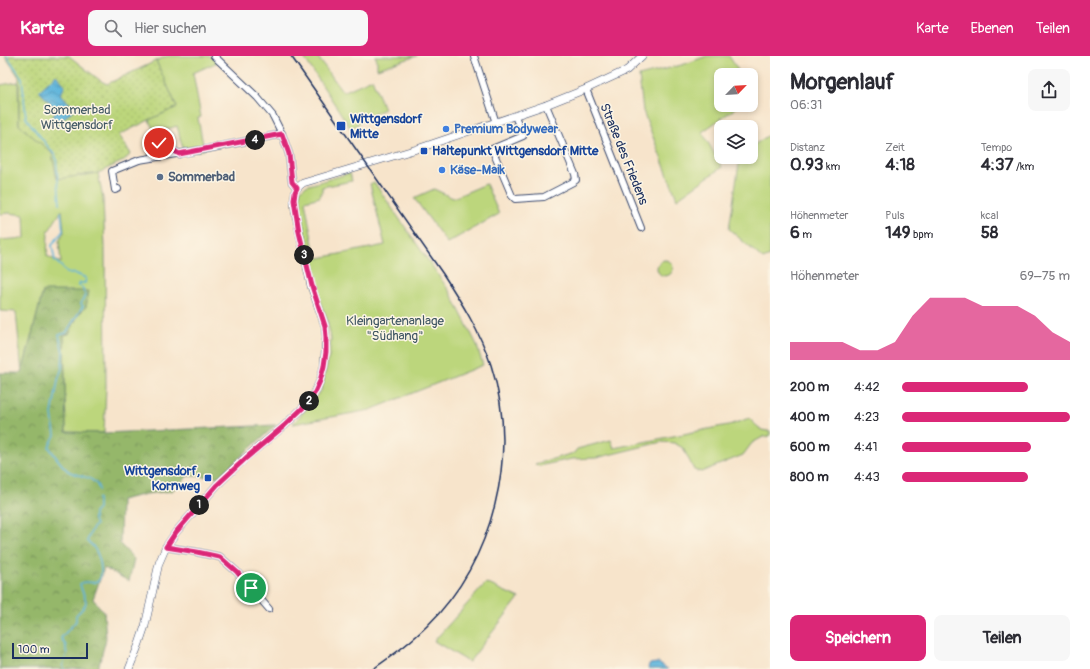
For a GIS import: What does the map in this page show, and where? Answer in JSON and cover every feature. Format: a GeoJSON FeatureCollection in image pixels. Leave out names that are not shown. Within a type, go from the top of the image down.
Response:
{"type":"FeatureCollection","features":[{"type":"Feature","properties":{"kind":"street"},"geometry":{"type":"LineString","coordinates":[[214,56],[258,97],[273,116],[282,134],[289,154],[292,182],[297,188]]}},
{"type":"Feature","properties":{"kind":"street"},"geometry":{"type":"LineString","coordinates":[[474,56],[496,123]]}},
{"type":"Feature","properties":{"kind":"street"},"geometry":{"type":"LineString","coordinates":[[129,669],[145,626],[159,563],[166,547],[176,532],[217,485],[309,402],[320,381],[326,352],[325,326],[312,286],[299,232],[294,200],[297,188],[303,183],[389,158],[546,105],[627,70],[642,56]]}},
{"type":"Feature","properties":{"kind":"street","name":"Straße des Friedens"},"geometry":{"type":"LineString","coordinates":[[586,89],[642,228]]}},
{"type":"Feature","properties":{"kind":"street"},"geometry":{"type":"LineString","coordinates":[[515,116],[522,136],[492,149],[512,196],[515,199],[544,197],[576,180],[575,174],[546,105]]}},
{"type":"Feature","properties":{"kind":"street"},"geometry":{"type":"LineString","coordinates":[[118,189],[114,190],[112,171],[140,160],[282,134]]}},
{"type":"Feature","properties":{"kind":"street"},"geometry":{"type":"LineString","coordinates":[[154,157],[152,147],[157,143],[162,144],[179,154]]}},
{"type":"Feature","properties":{"kind":"street"},"geometry":{"type":"LineString","coordinates":[[166,547],[220,557],[237,572],[269,609]]}},
{"type":"Feature","properties":{"kind":"green space","name":"Sommerbad Wittgensdorf"},"geometry":{"type":"Polygon","coordinates":[[[5,56],[69,56],[107,84],[156,61],[177,107],[119,135],[131,154],[123,161],[98,173],[57,179],[52,153],[19,125],[19,77],[5,56]]]}},
{"type":"Feature","properties":{"kind":"green space"},"geometry":{"type":"Polygon","coordinates":[[[167,56],[214,56],[220,61],[193,73],[201,117],[198,118],[204,150],[184,153],[177,126],[155,133],[149,120],[177,107],[156,61],[167,56]]]}},
{"type":"Feature","properties":{"kind":"green space"},"geometry":{"type":"Polygon","coordinates":[[[303,56],[317,56],[343,92],[372,79],[384,109],[363,120],[351,129],[303,56]]]}},
{"type":"Feature","properties":{"kind":"green space"},"geometry":{"type":"Polygon","coordinates":[[[375,56],[417,56],[377,69],[377,60],[375,56]]]}},
{"type":"Feature","properties":{"kind":"green space"},"geometry":{"type":"Polygon","coordinates":[[[707,56],[729,56],[737,68],[714,68],[714,112],[730,112],[719,120],[714,120],[714,123],[702,132],[714,153],[714,164],[720,164],[722,167],[677,199],[643,111],[639,76],[685,64],[707,56]]]}},
{"type":"Feature","properties":{"kind":"green space"},"geometry":{"type":"Polygon","coordinates":[[[18,82],[19,125],[52,153],[57,179],[98,173],[103,199],[105,248],[106,386],[104,433],[66,432],[64,335],[69,334],[78,315],[86,307],[43,291],[22,373],[16,312],[0,311],[0,240],[25,238],[24,215],[9,213],[0,214],[0,85],[18,82]],[[62,210],[48,232],[47,256],[61,263],[59,241],[64,232],[62,210]]]}},
{"type":"Feature","properties":{"kind":"green space"},"geometry":{"type":"Polygon","coordinates":[[[770,134],[770,256],[763,259],[729,229],[739,164],[758,164],[758,142],[770,134]]]}},
{"type":"Feature","properties":{"kind":"green space"},"geometry":{"type":"Polygon","coordinates":[[[350,173],[352,181],[322,187],[320,197],[305,201],[314,250],[313,253],[308,254],[297,205],[301,190],[309,185],[350,173]]]}},
{"type":"Feature","properties":{"kind":"green space","name":"Kleingartenanlage \"Südhang\""},"geometry":{"type":"Polygon","coordinates":[[[374,182],[450,292],[476,343],[483,365],[370,410],[293,424],[321,391],[329,356],[331,339],[327,319],[315,289],[309,260],[385,245],[370,184],[374,182]]]}},
{"type":"Feature","properties":{"kind":"green space"},"geometry":{"type":"Polygon","coordinates":[[[486,184],[499,214],[447,243],[414,198],[434,189],[453,198],[486,184]]]}},
{"type":"Feature","properties":{"kind":"green space"},"geometry":{"type":"Polygon","coordinates":[[[665,260],[671,262],[673,268],[671,274],[665,276],[659,274],[657,268],[659,262],[665,260]]]}},
{"type":"Feature","properties":{"kind":"green space"},"geometry":{"type":"Polygon","coordinates":[[[43,291],[89,291],[86,307],[78,315],[69,334],[64,335],[66,432],[104,433],[276,425],[218,477],[188,476],[172,491],[146,494],[121,500],[120,544],[134,559],[129,581],[104,568],[93,599],[104,612],[106,639],[98,669],[0,669],[0,373],[22,373],[43,291]]]}},
{"type":"Feature","properties":{"kind":"green space"},"geometry":{"type":"Polygon","coordinates":[[[749,418],[761,429],[770,431],[770,436],[763,437],[752,443],[743,455],[701,472],[694,470],[683,448],[674,443],[661,442],[596,458],[572,459],[538,466],[535,464],[574,453],[577,449],[611,440],[614,448],[733,424],[749,418]]]}},
{"type":"Feature","properties":{"kind":"green space"},"geometry":{"type":"Polygon","coordinates":[[[486,583],[519,598],[469,662],[434,641],[486,583]]]}},
{"type":"Feature","properties":{"kind":"water"},"geometry":{"type":"Polygon","coordinates":[[[56,75],[65,85],[61,94],[74,109],[59,123],[52,118],[57,110],[39,91],[56,75]]]}},
{"type":"Feature","properties":{"kind":"water"},"geometry":{"type":"Polygon","coordinates":[[[658,663],[668,669],[648,669],[649,664],[658,663]]]}},
{"type":"Feature","properties":{"kind":"waterway"},"geometry":{"type":"LineString","coordinates":[[7,56],[22,78],[26,118],[56,157],[60,204]]}},
{"type":"Feature","properties":{"kind":"waterway"},"geometry":{"type":"LineString","coordinates":[[61,212],[63,231],[52,245],[55,261],[67,273],[74,273],[86,278],[85,283],[79,283],[79,286],[82,287],[85,295],[81,304],[83,306],[66,333],[59,335],[63,352],[62,368],[58,380],[52,414],[55,435],[49,447],[59,461],[70,472],[91,479],[95,482],[99,490]]}},
{"type":"Feature","properties":{"kind":"waterway"},"geometry":{"type":"LineString","coordinates":[[64,669],[63,665],[67,654],[66,646],[61,638],[76,621],[76,615],[86,603],[80,584],[84,582],[96,582],[100,578],[101,574],[98,555],[93,546],[87,541],[92,529],[96,525],[94,513],[98,509],[98,498]]}},
{"type":"Feature","properties":{"kind":"railway"},"geometry":{"type":"LineString","coordinates":[[291,56],[457,296],[476,329],[487,353],[499,399],[503,434],[501,469],[495,504],[484,538],[469,570],[450,599],[421,632],[401,649],[373,669]]}},
{"type":"Feature","properties":{"kind":"place","name":"Wittgensdorf Mitte"},"geometry":{"type":"Point","coordinates":[341,126]}},
{"type":"Feature","properties":{"kind":"place","name":"Premium Bodywear"},"geometry":{"type":"Point","coordinates":[446,129]}},
{"type":"Feature","properties":{"kind":"place","name":"Haltepunkt Wittgensdorf Mitte"},"geometry":{"type":"Point","coordinates":[424,151]}},
{"type":"Feature","properties":{"kind":"place","name":"Käse-Maik"},"geometry":{"type":"Point","coordinates":[442,170]}},
{"type":"Feature","properties":{"kind":"place","name":"Sommerbad"},"geometry":{"type":"Point","coordinates":[160,177]}},
{"type":"Feature","properties":{"kind":"place","name":"Wittgensdorf, Kornweg"},"geometry":{"type":"Point","coordinates":[208,478]}},
{"type":"Feature","properties":{"kind":"route"},"geometry":{"type":"LineString","coordinates":[[159,143],[169,147],[179,154],[282,134],[289,154],[292,182],[297,188],[294,200],[299,232],[312,286],[325,326],[326,352],[320,381],[309,402],[217,485],[176,532],[166,547],[220,557],[237,572],[251,588]]}}]}
